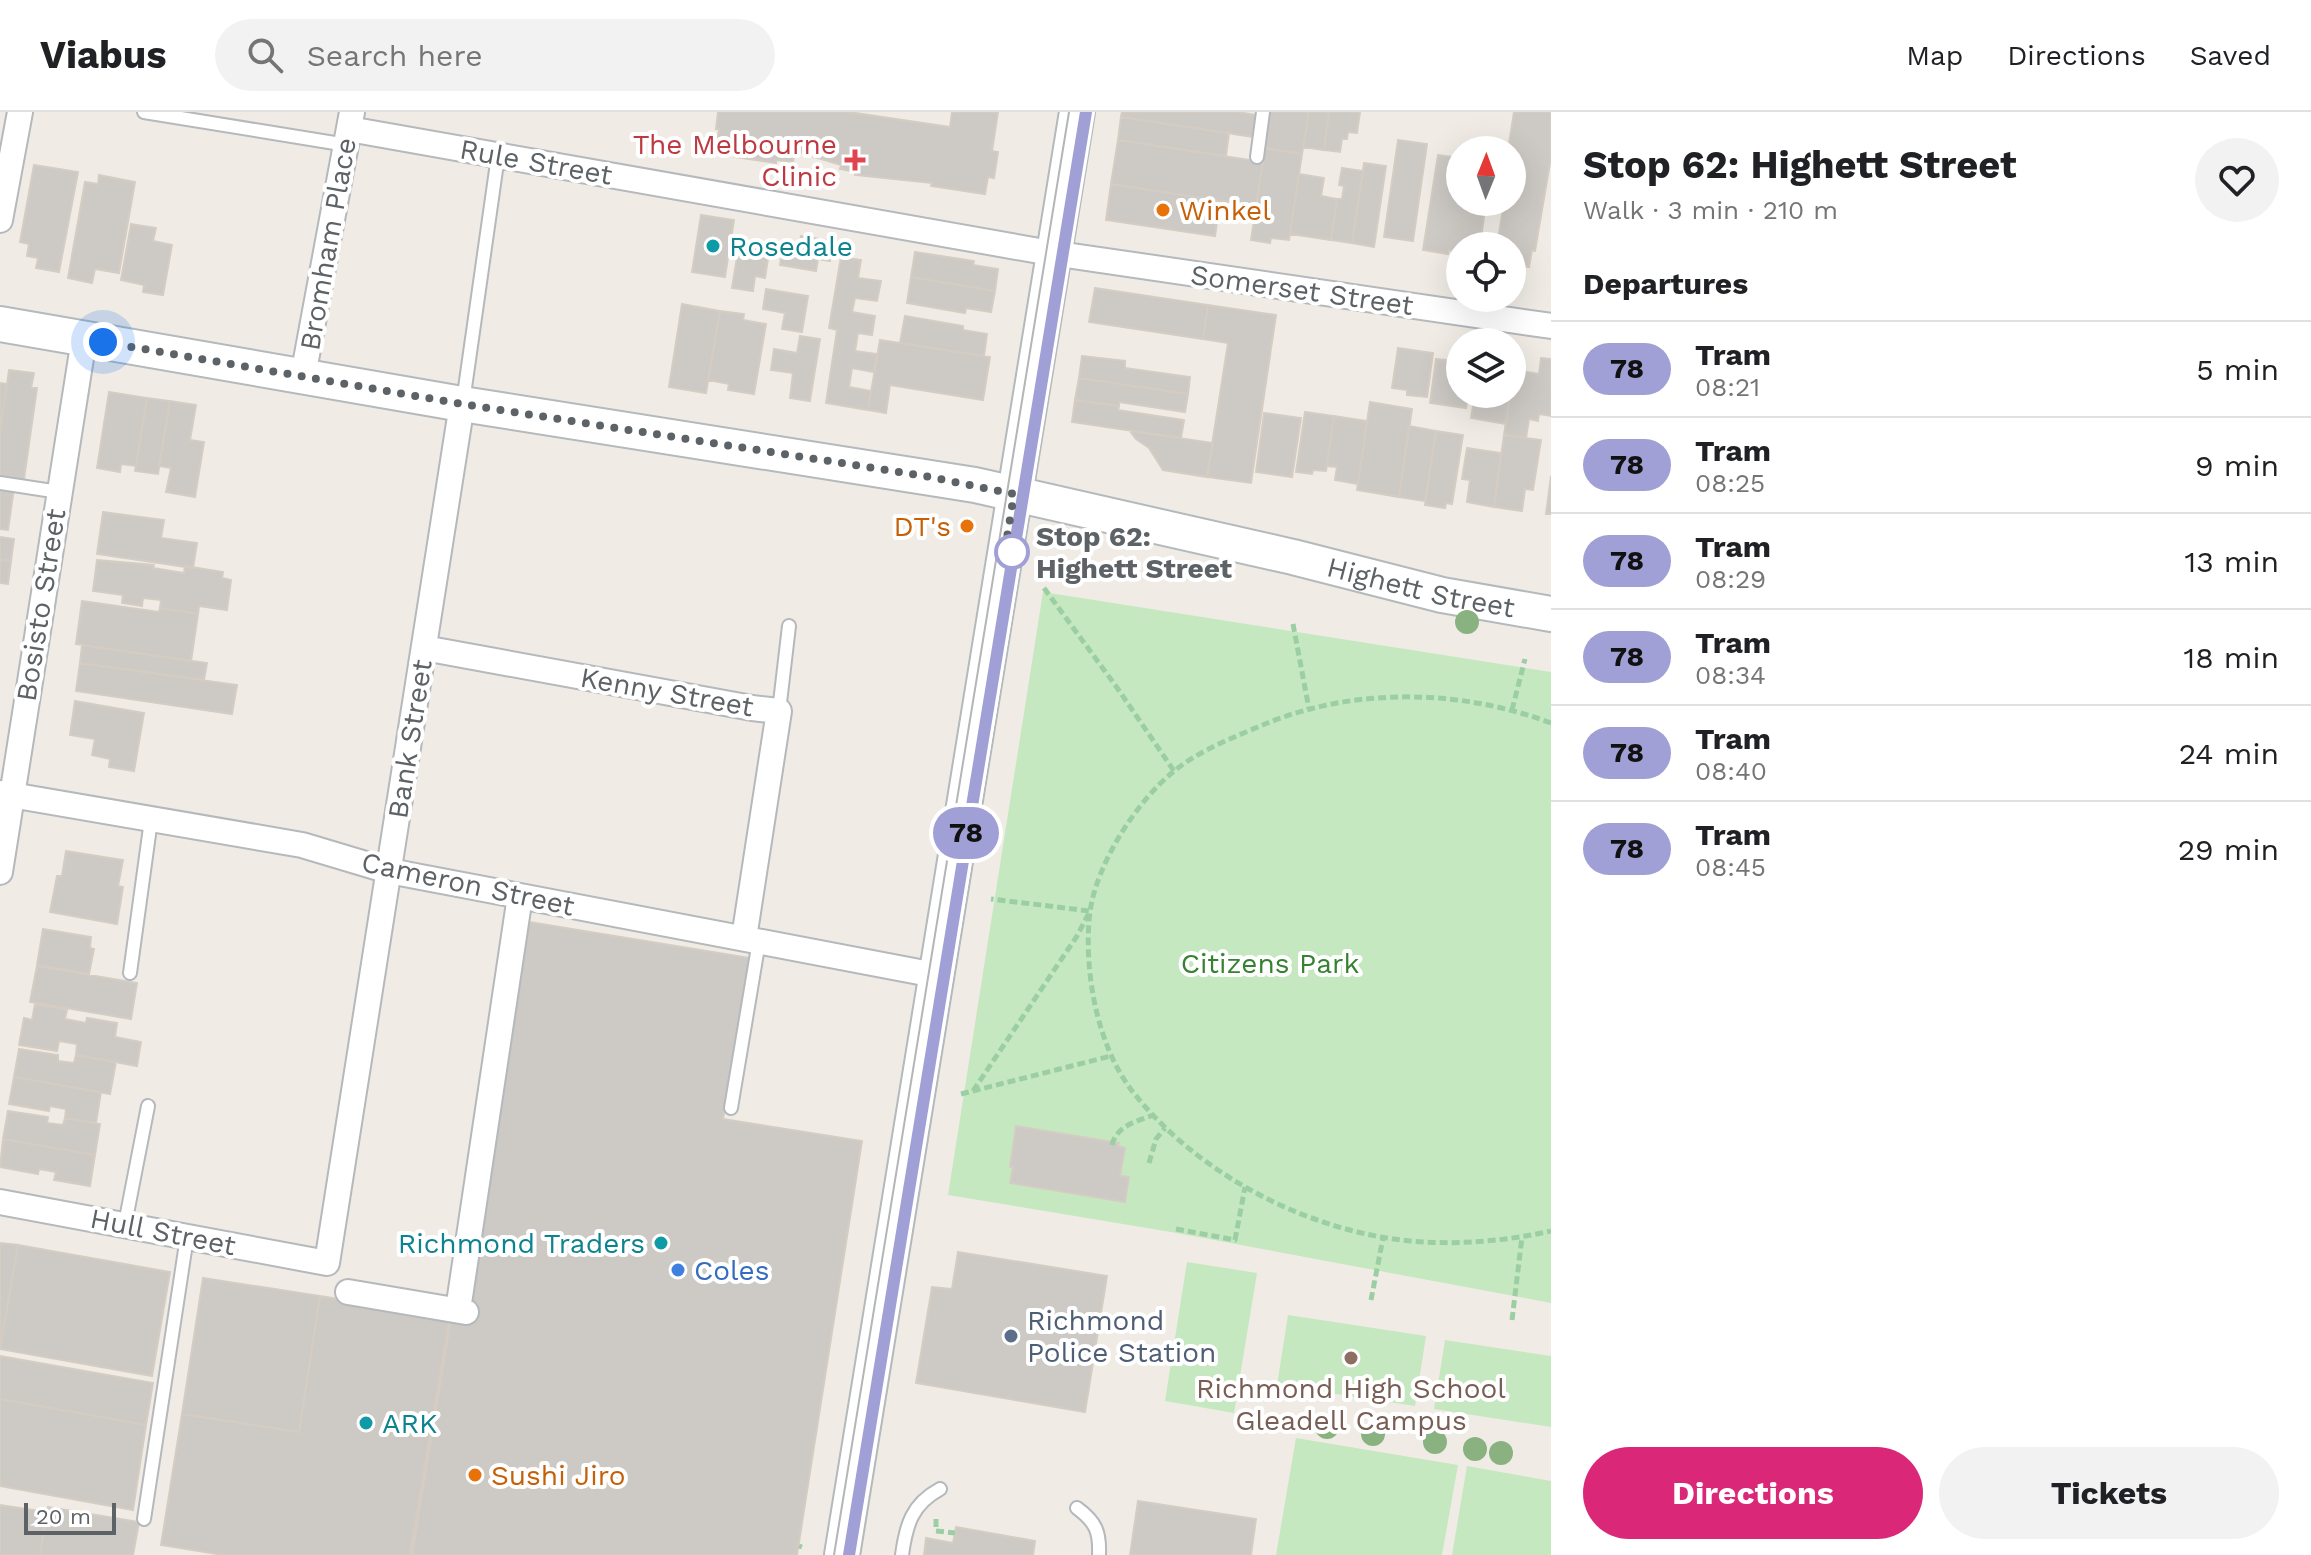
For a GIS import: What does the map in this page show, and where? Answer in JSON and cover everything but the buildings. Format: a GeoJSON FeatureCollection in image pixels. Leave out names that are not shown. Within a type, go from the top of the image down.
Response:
{"type":"FeatureCollection","features":[{"type":"Feature","properties":{"kind":"street"},"geometry":{"type":"LineString","coordinates":[[0,220],[20,112]]}},
{"type":"Feature","properties":{"kind":"street"},"geometry":{"type":"LineString","coordinates":[[842,1555],[1077,112]]}},
{"type":"Feature","properties":{"kind":"street","name":"Rule Street"},"geometry":{"type":"LineString","coordinates":[[349,129],[1054,253]]}},
{"type":"Feature","properties":{"kind":"street","name":"Bromham Place"},"geometry":{"type":"LineString","coordinates":[[303,376],[349,129]]}},
{"type":"Feature","properties":{"kind":"street","name":"Somerset Street"},"geometry":{"type":"LineString","coordinates":[[1054,253],[1551,326]]}},
{"type":"Feature","properties":{"kind":"street","name":"Highett Street"},"geometry":{"type":"LineString","coordinates":[[0,324],[462,404],[925,476],[1293,557],[1442,595],[1551,614]]}},
{"type":"Feature","properties":{"kind":"street","name":"Bosisto Street"},"geometry":{"type":"LineString","coordinates":[[0,872],[6,794],[84,339]]}},
{"type":"Feature","properties":{"kind":"street","name":"Bank Street"},"geometry":{"type":"LineString","coordinates":[[327,1263],[462,404]]}},
{"type":"Feature","properties":{"kind":"street","name":"Highett Street"},"geometry":{"type":"LineString","coordinates":[[1293,557],[1551,595]]}},
{"type":"Feature","properties":{"kind":"street","name":"Kenny Street"},"geometry":{"type":"LineString","coordinates":[[424,648],[779,711],[752,940]]}},
{"type":"Feature","properties":{"kind":"street","name":"Cameron Street"},"geometry":{"type":"LineString","coordinates":[[6,794],[302,845],[389,871],[935,975]]}},
{"type":"Feature","properties":{"kind":"street"},"geometry":{"type":"LineString","coordinates":[[348,1292],[462,1311],[520,896]]}},
{"type":"Feature","properties":{"kind":"street","name":"Hull Street"},"geometry":{"type":"LineString","coordinates":[[0,1202],[327,1263]]}},
{"type":"Feature","properties":{"kind":"lane"},"geometry":{"type":"LineString","coordinates":[[144,112],[349,129]]}},
{"type":"Feature","properties":{"kind":"lane"},"geometry":{"type":"LineString","coordinates":[[1257,157],[1263,112]]}},
{"type":"Feature","properties":{"kind":"lane"},"geometry":{"type":"LineString","coordinates":[[462,404],[498,156]]}},
{"type":"Feature","properties":{"kind":"lane"},"geometry":{"type":"LineString","coordinates":[[0,483],[59,492]]}},
{"type":"Feature","properties":{"kind":"lane"},"geometry":{"type":"LineString","coordinates":[[779,711],[789,626]]}},
{"type":"Feature","properties":{"kind":"lane"},"geometry":{"type":"LineString","coordinates":[[130,973],[151,820]]}},
{"type":"Feature","properties":{"kind":"lane"},"geometry":{"type":"LineString","coordinates":[[731,1108],[752,940]]}},
{"type":"Feature","properties":{"kind":"lane"},"geometry":{"type":"LineString","coordinates":[[125,1224],[148,1106]]}},
{"type":"Feature","properties":{"kind":"lane"},"geometry":{"type":"LineString","coordinates":[[144,1519],[187,1237]]}},
{"type":"Feature","properties":{"kind":"lane"},"geometry":{"type":"LineString","coordinates":[[902,1555],[910,1520],[923,1498],[940,1489]]}},
{"type":"Feature","properties":{"kind":"lane"},"geometry":{"type":"LineString","coordinates":[[1077,1508],[1099,1530],[1099,1555]]}},
{"type":"Feature","properties":{"kind":"path"},"geometry":{"type":"LineString","coordinates":[[1044,588],[1174,771]]}},
{"type":"Feature","properties":{"kind":"path"},"geometry":{"type":"LineString","coordinates":[[1293,624],[1309,709]]}},
{"type":"Feature","properties":{"kind":"path"},"geometry":{"type":"LineString","coordinates":[[1512,710],[1525,659]]}},
{"type":"Feature","properties":{"kind":"path"},"geometry":{"type":"LineString","coordinates":[[973,1091],[1077,936],[1090,911],[1107,858],[1149,797],[1174,771],[1228,739],[1309,709],[1364,700],[1415,696],[1461,700],[1512,710],[1551,723]]}},
{"type":"Feature","properties":{"kind":"path"},"geometry":{"type":"LineString","coordinates":[[991,899],[1090,911]]}},
{"type":"Feature","properties":{"kind":"path"},"geometry":{"type":"LineString","coordinates":[[1090,911],[1092,984],[1098,1021],[1111,1056],[1131,1090],[1153,1115],[1200,1157],[1245,1187],[1322,1222],[1383,1238],[1459,1241],[1522,1237],[1551,1231]]}},
{"type":"Feature","properties":{"kind":"path"},"geometry":{"type":"LineString","coordinates":[[961,1094],[1111,1056]]}},
{"type":"Feature","properties":{"kind":"path"},"geometry":{"type":"LineString","coordinates":[[1112,1145],[1114,1137],[1125,1125],[1153,1115]]}},
{"type":"Feature","properties":{"kind":"path"},"geometry":{"type":"LineString","coordinates":[[1149,1163],[1156,1139],[1165,1128]]}},
{"type":"Feature","properties":{"kind":"path"},"geometry":{"type":"LineString","coordinates":[[1176,1229],[1235,1240],[1245,1187]]}},
{"type":"Feature","properties":{"kind":"path"},"geometry":{"type":"LineString","coordinates":[[1512,1320],[1522,1237]]}},
{"type":"Feature","properties":{"kind":"path"},"geometry":{"type":"LineString","coordinates":[[1371,1300],[1383,1238]]}},
{"type":"Feature","properties":{"kind":"green space","name":"Citizens Park"},"geometry":{"type":"Polygon","coordinates":[[[1043,592],[1551,672],[1551,1303],[1171,1232],[948,1195],[1043,592]]]}},
{"type":"Feature","properties":{"kind":"green space"},"geometry":{"type":"Polygon","coordinates":[[[1187,1262],[1257,1273],[1234,1413],[1165,1401],[1187,1262]]]}},
{"type":"Feature","properties":{"kind":"green space"},"geometry":{"type":"Polygon","coordinates":[[[1288,1315],[1426,1336],[1415,1406],[1277,1385],[1288,1315]]]}},
{"type":"Feature","properties":{"kind":"green space"},"geometry":{"type":"Polygon","coordinates":[[[1445,1340],[1551,1356],[1551,1427],[1434,1409],[1445,1340]]]}},
{"type":"Feature","properties":{"kind":"green space"},"geometry":{"type":"Polygon","coordinates":[[[1296,1438],[1458,1465],[1442,1555],[1276,1555],[1296,1438]]]}},
{"type":"Feature","properties":{"kind":"green space"},"geometry":{"type":"Polygon","coordinates":[[[1467,1466],[1551,1481],[1551,1555],[1452,1555],[1467,1466]]]}},
{"type":"Feature","properties":{"kind":"tram line"},"geometry":{"type":"LineString","coordinates":[[834,1555],[1069,112]]}},
{"type":"Feature","properties":{"kind":"tram line"},"geometry":{"type":"LineString","coordinates":[[849,1555],[1086,112]]}},
{"type":"Feature","properties":{"kind":"tram line","name":"78"},"geometry":{"type":"LineString","coordinates":[[849,1555],[1086,112]]}},
{"type":"Feature","properties":{"kind":"place","name":"The Melbourne Clinic"},"geometry":{"type":"Point","coordinates":[855,160]}},
{"type":"Feature","properties":{"kind":"place","name":"Winkel"},"geometry":{"type":"Point","coordinates":[1163,210]}},
{"type":"Feature","properties":{"kind":"place","name":"Rosedale"},"geometry":{"type":"Point","coordinates":[713,246]}},
{"type":"Feature","properties":{"kind":"place","name":"DT's"},"geometry":{"type":"Point","coordinates":[967,526]}},
{"type":"Feature","properties":{"kind":"place","name":"Stop 62: Highett Street"},"geometry":{"type":"Point","coordinates":[1012,552]}},
{"type":"Feature","properties":{"kind":"place","name":"Richmond Traders"},"geometry":{"type":"Point","coordinates":[661,1243]}},
{"type":"Feature","properties":{"kind":"place","name":"Coles"},"geometry":{"type":"Point","coordinates":[678,1270]}},
{"type":"Feature","properties":{"kind":"place","name":"Richmond Police Station"},"geometry":{"type":"Point","coordinates":[1011,1336]}},
{"type":"Feature","properties":{"kind":"place","name":"Richmond High School Gleadell Campus"},"geometry":{"type":"Point","coordinates":[1351,1358]}},
{"type":"Feature","properties":{"kind":"place","name":"ARK"},"geometry":{"type":"Point","coordinates":[366,1423]}},
{"type":"Feature","properties":{"kind":"place","name":"Sushi Jiro"},"geometry":{"type":"Point","coordinates":[475,1475]}},
{"type":"Feature","properties":{"kind":"route"},"geometry":{"type":"LineString","coordinates":[[103,342],[462,404],[925,476],[1014,494],[1005,550],[1012,552]]}}]}
